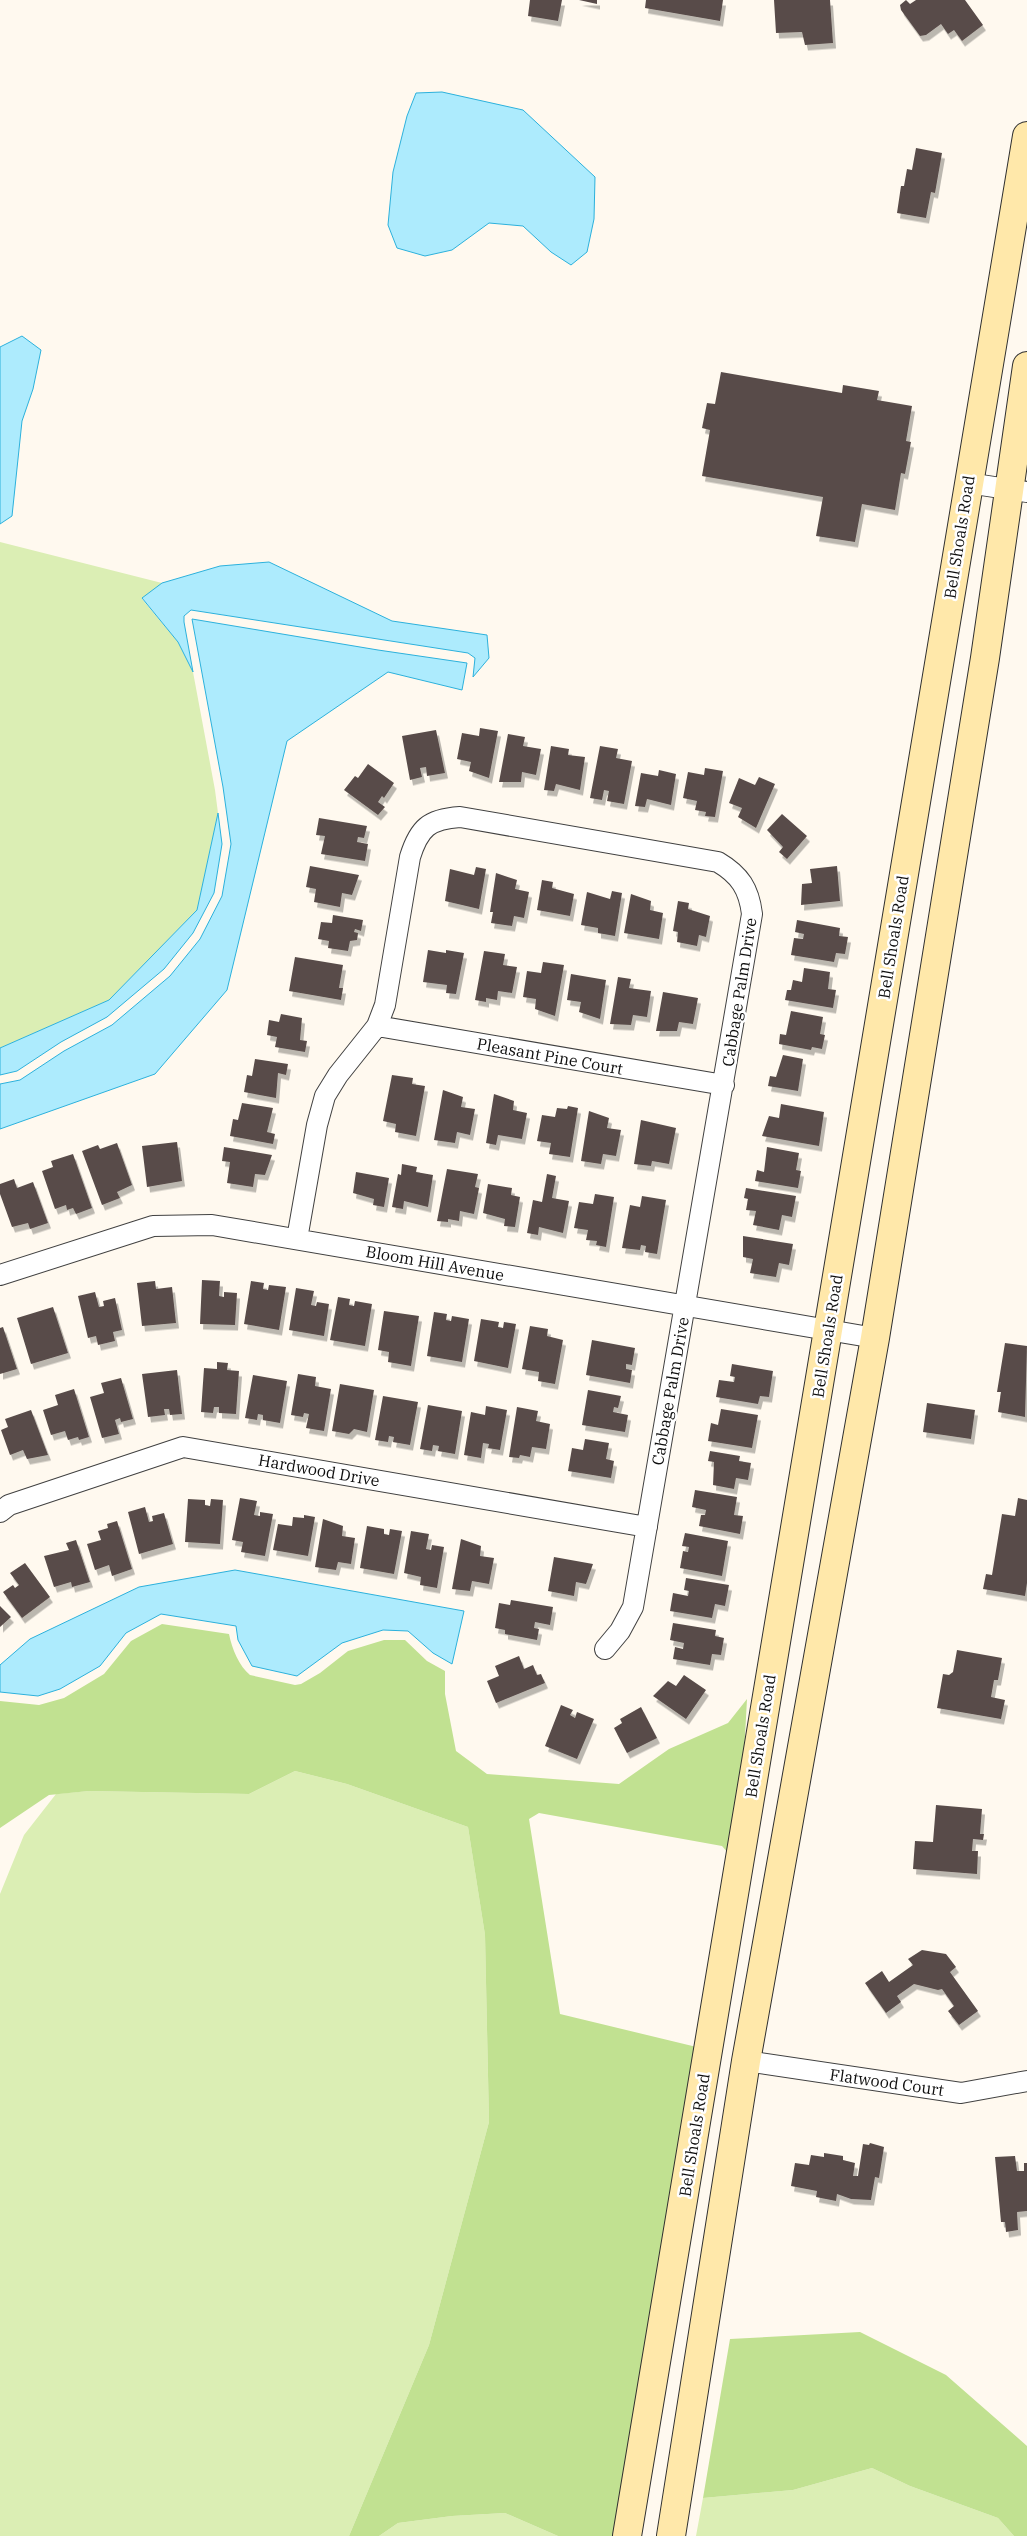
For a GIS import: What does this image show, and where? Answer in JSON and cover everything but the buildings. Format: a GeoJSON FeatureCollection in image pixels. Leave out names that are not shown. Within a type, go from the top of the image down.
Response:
{"type":"FeatureCollection","features":[{"type":"Feature","properties":{"kind":"main road","name":"Bell Shoals Road"},"geometry":{"type":"LineString","coordinates":[[628,2536],[1027,136]]}},
{"type":"Feature","properties":{"kind":"main road"},"geometry":{"type":"LineString","coordinates":[[671,2536],[746,2061],[875,1338],[983,668],[1017,491],[1027,366]]}},
{"type":"Feature","properties":{"kind":"street"},"geometry":{"type":"LineString","coordinates":[[968,482],[1017,491]]}},
{"type":"Feature","properties":{"kind":"street","name":"Cabbage Palm Drive"},"geometry":{"type":"LineString","coordinates":[[297,1239],[317,1125],[325,1096],[338,1075],[377,1026],[384,1005],[410,857],[415,841],[426,826],[441,818],[460,817],[718,862],[733,871],[743,882],[750,897],[752,914],[634,1607],[620,1631],[605,1649]]}},
{"type":"Feature","properties":{"kind":"street","name":"Pleasant Pine Court"},"geometry":{"type":"LineString","coordinates":[[377,1026],[724,1085]]}},
{"type":"Feature","properties":{"kind":"street","name":"Bloom Hill Avenue"},"geometry":{"type":"LineString","coordinates":[[0,1275],[153,1226],[212,1225],[875,1338]]}},
{"type":"Feature","properties":{"kind":"street","name":"Hardwood Drive"},"geometry":{"type":"LineString","coordinates":[[0,1512],[9,1505],[184,1447],[647,1527]]}},
{"type":"Feature","properties":{"kind":"street","name":"Flatwood Court"},"geometry":{"type":"LineString","coordinates":[[746,2061],[961,2093],[1027,2081]]}},
{"type":"Feature","properties":{"kind":"green space"},"geometry":{"type":"Polygon","coordinates":[[[0,542],[162,583],[142,599],[178,642],[193,672],[218,813],[197,910],[109,1000],[0,1048],[0,542]]]}},
{"type":"Feature","properties":{"kind":"green space"},"geometry":{"type":"Polygon","coordinates":[[[162,1624],[229,1634],[236,1657],[250,1675],[295,1685],[301,1684],[320,1673],[348,1651],[384,1640],[405,1640],[427,1661],[445,1671],[445,1694],[456,1751],[487,1774],[619,1784],[669,1749],[728,1723],[747,1699],[737,1885],[729,1854],[722,1846],[539,1813],[529,1819],[560,2014],[709,2050],[616,2536],[558,2536],[505,2513],[452,2516],[398,2523],[379,2536],[349,2536],[429,2345],[489,2122],[485,1935],[468,1827],[347,1784],[295,1771],[249,1794],[89,1791],[49,1795],[0,1828],[0,1701],[39,1705],[64,1698],[104,1674],[131,1641],[162,1624]]]}},
{"type":"Feature","properties":{"kind":"green space"},"geometry":{"type":"Polygon","coordinates":[[[295,1771],[347,1784],[468,1827],[485,1935],[489,2122],[429,2345],[349,2536],[0,2536],[0,1894],[24,1835],[56,1794],[89,1791],[249,1794],[295,1771]]]}},
{"type":"Feature","properties":{"kind":"green space"},"geometry":{"type":"Polygon","coordinates":[[[860,2332],[946,2375],[1027,2446],[1027,2536],[1014,2536],[998,2518],[910,2486],[872,2468],[793,2490],[703,2498],[730,2339],[860,2332]]]}},
{"type":"Feature","properties":{"kind":"green space"},"geometry":{"type":"Polygon","coordinates":[[[872,2468],[910,2486],[998,2518],[1014,2536],[696,2536],[703,2498],[793,2490],[872,2468]]]}},
{"type":"Feature","properties":{"kind":"green space"},"geometry":{"type":"Polygon","coordinates":[[[505,2513],[558,2536],[379,2536],[398,2523],[452,2516],[505,2513]]]}},
{"type":"Feature","properties":{"kind":"water"},"geometry":{"type":"Polygon","coordinates":[[[442,92],[523,110],[595,177],[594,219],[587,252],[571,265],[551,252],[523,226],[489,223],[452,250],[425,256],[397,248],[388,225],[393,172],[407,116],[416,93],[442,92]]]}},
{"type":"Feature","properties":{"kind":"water"},"geometry":{"type":"Polygon","coordinates":[[[22,336],[41,350],[33,389],[22,421],[12,516],[0,524],[0,347],[22,336]]]}},
{"type":"Feature","properties":{"kind":"water"},"geometry":{"type":"Polygon","coordinates":[[[269,562],[392,621],[487,635],[489,658],[473,677],[475,658],[468,653],[191,610],[184,616],[184,622],[193,672],[178,642],[142,598],[162,583],[220,566],[269,562]]]}},
{"type":"Feature","properties":{"kind":"water"},"geometry":{"type":"Polygon","coordinates":[[[192,619],[467,663],[462,690],[388,672],[287,741],[227,990],[155,1074],[0,1129],[0,1084],[20,1080],[64,1051],[112,1025],[170,976],[200,939],[222,896],[231,844],[223,787],[192,619]]]}},
{"type":"Feature","properties":{"kind":"water"},"geometry":{"type":"Polygon","coordinates":[[[218,813],[222,844],[214,893],[193,933],[164,969],[107,1017],[61,1042],[17,1071],[0,1075],[0,1048],[109,1000],[197,910],[218,813]]]}},
{"type":"Feature","properties":{"kind":"water"},"geometry":{"type":"Polygon","coordinates":[[[235,1570],[464,1611],[452,1664],[433,1653],[408,1631],[383,1630],[342,1643],[297,1676],[252,1666],[238,1640],[236,1626],[161,1614],[126,1633],[100,1666],[60,1689],[38,1696],[0,1692],[0,1665],[30,1639],[139,1587],[235,1570]]]}}]}
